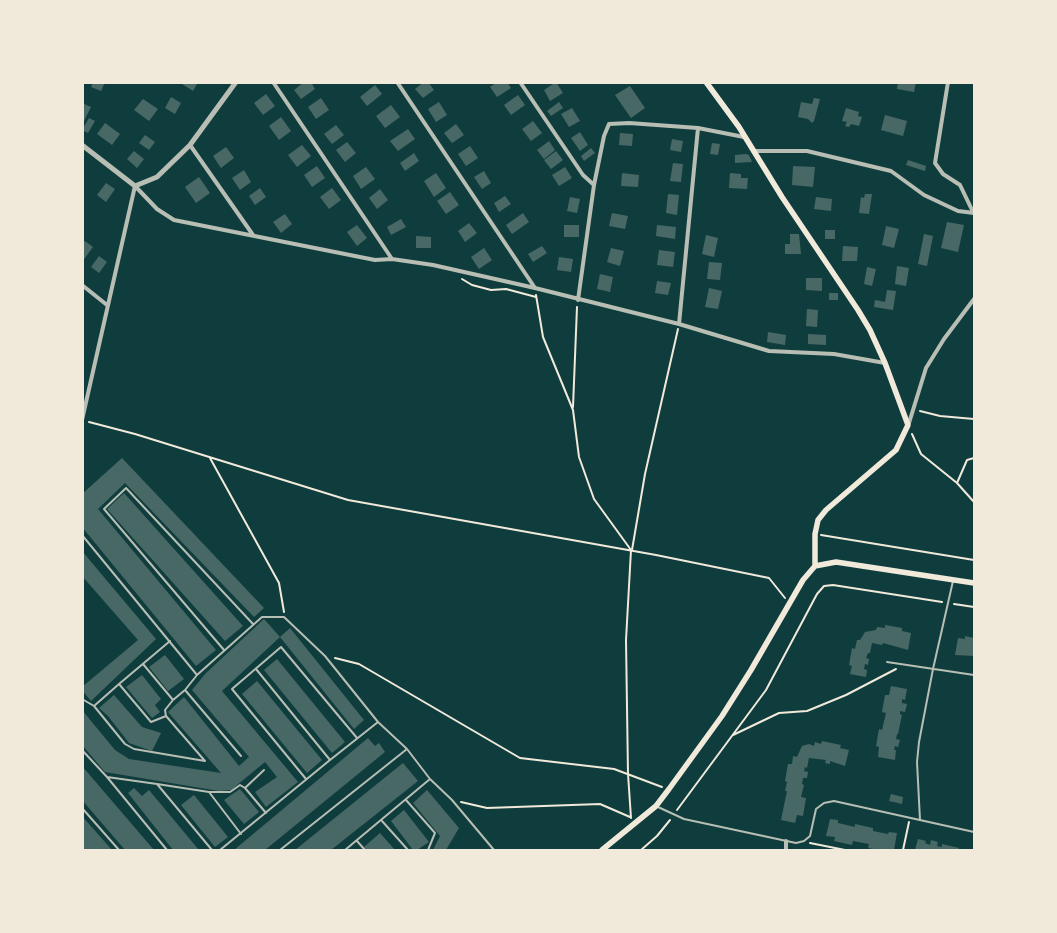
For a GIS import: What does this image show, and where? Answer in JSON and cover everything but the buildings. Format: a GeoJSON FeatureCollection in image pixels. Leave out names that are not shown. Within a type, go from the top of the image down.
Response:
{"type":"FeatureCollection","features":[{"type":"Feature","properties":{"kind":"main road"},"geometry":{"type":"LineString","coordinates":[[706,82],[739,127],[870,330],[885,363],[908,425],[896,450],[826,510],[818,520],[815,534],[815,566]]}},
{"type":"Feature","properties":{"kind":"main road"},"geometry":{"type":"LineString","coordinates":[[602,850],[656,806],[669,789],[722,716],[803,580],[815,566],[836,562],[974,583]]}},
{"type":"Feature","properties":{"kind":"street"},"geometry":{"type":"LineString","coordinates":[[135,186],[157,178],[190,145],[236,82]]}},
{"type":"Feature","properties":{"kind":"street"},"geometry":{"type":"LineString","coordinates":[[273,82],[392,259]]}},
{"type":"Feature","properties":{"kind":"street"},"geometry":{"type":"LineString","coordinates":[[397,82],[535,288]]}},
{"type":"Feature","properties":{"kind":"street"},"geometry":{"type":"LineString","coordinates":[[520,82],[583,175],[594,185]]}},
{"type":"Feature","properties":{"kind":"street"},"geometry":{"type":"LineString","coordinates":[[948,82],[935,163],[942,174],[960,185],[974,212]]}},
{"type":"Feature","properties":{"kind":"street"},"geometry":{"type":"LineString","coordinates":[[578,300],[594,185],[604,136],[609,124],[628,122],[698,128],[744,137]]}},
{"type":"Feature","properties":{"kind":"street"},"geometry":{"type":"LineString","coordinates":[[679,324],[698,128]]}},
{"type":"Feature","properties":{"kind":"street"},"geometry":{"type":"LineString","coordinates":[[82,145],[135,186],[157,209],[174,220],[375,260],[392,259],[434,265],[679,324],[769,351],[834,354],[885,363]]}},
{"type":"Feature","properties":{"kind":"street"},"geometry":{"type":"LineString","coordinates":[[190,145],[253,236]]}},
{"type":"Feature","properties":{"kind":"street"},"geometry":{"type":"LineString","coordinates":[[753,151],[807,151],[891,171],[924,195],[958,211],[974,212]]}},
{"type":"Feature","properties":{"kind":"street"},"geometry":{"type":"LineString","coordinates":[[82,420],[135,186]]}},
{"type":"Feature","properties":{"kind":"street"},"geometry":{"type":"LineString","coordinates":[[82,285],[108,305]]}},
{"type":"Feature","properties":{"kind":"street"},"geometry":{"type":"LineString","coordinates":[[908,425],[926,368],[944,339],[974,299]]}},
{"type":"Feature","properties":{"kind":"street"},"geometry":{"type":"LineString","coordinates":[[786,841],[786,850]]}},
{"type":"Feature","properties":{"kind":"lane"},"geometry":{"type":"LineString","coordinates":[[224,650],[104,509],[126,488],[253,624]]}},
{"type":"Feature","properties":{"kind":"lane"},"geometry":{"type":"LineString","coordinates":[[82,535],[197,675]]}},
{"type":"Feature","properties":{"kind":"lane"},"geometry":{"type":"LineString","coordinates":[[920,820],[919,742],[953,579]]}},
{"type":"Feature","properties":{"kind":"lane"},"geometry":{"type":"LineString","coordinates":[[82,699],[94,706],[125,744],[134,749],[205,761],[166,716],[165,710],[197,675],[253,624],[262,617],[284,617],[325,656],[378,722],[407,749],[430,779],[452,800],[494,850]]}},
{"type":"Feature","properties":{"kind":"lane"},"geometry":{"type":"LineString","coordinates":[[94,706],[170,641]]}},
{"type":"Feature","properties":{"kind":"lane"},"geometry":{"type":"LineString","coordinates":[[306,779],[232,689],[281,647],[357,738]]}},
{"type":"Feature","properties":{"kind":"lane"},"geometry":{"type":"LineString","coordinates":[[888,662],[974,676]]}},
{"type":"Feature","properties":{"kind":"lane"},"geometry":{"type":"LineString","coordinates":[[143,664],[173,700]]}},
{"type":"Feature","properties":{"kind":"lane"},"geometry":{"type":"LineString","coordinates":[[255,668],[330,760]]}},
{"type":"Feature","properties":{"kind":"lane"},"geometry":{"type":"LineString","coordinates":[[119,684],[151,722],[166,716]]}},
{"type":"Feature","properties":{"kind":"lane"},"geometry":{"type":"LineString","coordinates":[[185,690],[241,756]]}},
{"type":"Feature","properties":{"kind":"lane"},"geometry":{"type":"LineString","coordinates":[[220,850],[378,722]]}},
{"type":"Feature","properties":{"kind":"lane"},"geometry":{"type":"LineString","coordinates":[[280,850],[407,749]]}},
{"type":"Feature","properties":{"kind":"lane"},"geometry":{"type":"LineString","coordinates":[[82,750],[107,777],[167,850]]}},
{"type":"Feature","properties":{"kind":"lane"},"geometry":{"type":"LineString","coordinates":[[245,788],[264,770]]}},
{"type":"Feature","properties":{"kind":"lane"},"geometry":{"type":"LineString","coordinates":[[107,777],[209,792],[230,792],[240,785],[245,788],[266,813]]}},
{"type":"Feature","properties":{"kind":"lane"},"geometry":{"type":"LineString","coordinates":[[345,850],[430,779]]}},
{"type":"Feature","properties":{"kind":"lane"},"geometry":{"type":"LineString","coordinates":[[157,784],[212,850]]}},
{"type":"Feature","properties":{"kind":"lane"},"geometry":{"type":"LineString","coordinates":[[209,792],[241,834]]}},
{"type":"Feature","properties":{"kind":"lane"},"geometry":{"type":"LineString","coordinates":[[406,800],[435,833],[428,850]]}},
{"type":"Feature","properties":{"kind":"lane"},"geometry":{"type":"LineString","coordinates":[[656,806],[684,819],[796,843],[804,841],[810,836],[816,809],[824,803],[834,801],[974,832]]}},
{"type":"Feature","properties":{"kind":"lane"},"geometry":{"type":"LineString","coordinates":[[82,808],[119,850]]}},
{"type":"Feature","properties":{"kind":"lane"},"geometry":{"type":"LineString","coordinates":[[382,821],[408,850]]}},
{"type":"Feature","properties":{"kind":"lane"},"geometry":{"type":"LineString","coordinates":[[357,841],[365,850]]}},
{"type":"Feature","properties":{"kind":"path"},"geometry":{"type":"LineString","coordinates":[[460,277],[472,285],[491,290],[506,290],[536,297]]}},
{"type":"Feature","properties":{"kind":"path"},"geometry":{"type":"LineString","coordinates":[[535,288],[543,337],[573,410]]}},
{"type":"Feature","properties":{"kind":"path"},"geometry":{"type":"LineString","coordinates":[[578,300],[573,410],[578,457],[594,499],[631,550]]}},
{"type":"Feature","properties":{"kind":"path"},"geometry":{"type":"LineString","coordinates":[[630,817],[626,640],[631,550],[645,474],[679,324]]}},
{"type":"Feature","properties":{"kind":"path"},"geometry":{"type":"LineString","coordinates":[[913,409],[940,416],[974,419]]}},
{"type":"Feature","properties":{"kind":"path"},"geometry":{"type":"LineString","coordinates":[[82,420],[135,434],[348,500],[631,550],[769,578],[790,604]]}},
{"type":"Feature","properties":{"kind":"path"},"geometry":{"type":"LineString","coordinates":[[908,425],[920,454],[957,483],[974,502]]}},
{"type":"Feature","properties":{"kind":"path"},"geometry":{"type":"LineString","coordinates":[[210,457],[279,583],[284,617]]}},
{"type":"Feature","properties":{"kind":"path"},"geometry":{"type":"LineString","coordinates":[[957,483],[967,460],[974,458]]}},
{"type":"Feature","properties":{"kind":"path"},"geometry":{"type":"LineString","coordinates":[[815,534],[974,560]]}},
{"type":"Feature","properties":{"kind":"path"},"geometry":{"type":"LineString","coordinates":[[640,850],[657,836],[766,690],[817,594],[824,586],[833,585],[974,607]]}},
{"type":"Feature","properties":{"kind":"path"},"geometry":{"type":"LineString","coordinates":[[325,656],[359,664],[520,758],[614,769],[669,789]]}},
{"type":"Feature","properties":{"kind":"path"},"geometry":{"type":"LineString","coordinates":[[732,736],[779,713],[806,711],[838,698],[905,664]]}},
{"type":"Feature","properties":{"kind":"path"},"geometry":{"type":"LineString","coordinates":[[452,800],[487,808],[600,804],[630,817],[635,823]]}},
{"type":"Feature","properties":{"kind":"path"},"geometry":{"type":"LineString","coordinates":[[903,850],[910,818]]}},
{"type":"Feature","properties":{"kind":"path"},"geometry":{"type":"LineString","coordinates":[[804,841],[845,850]]}}]}
